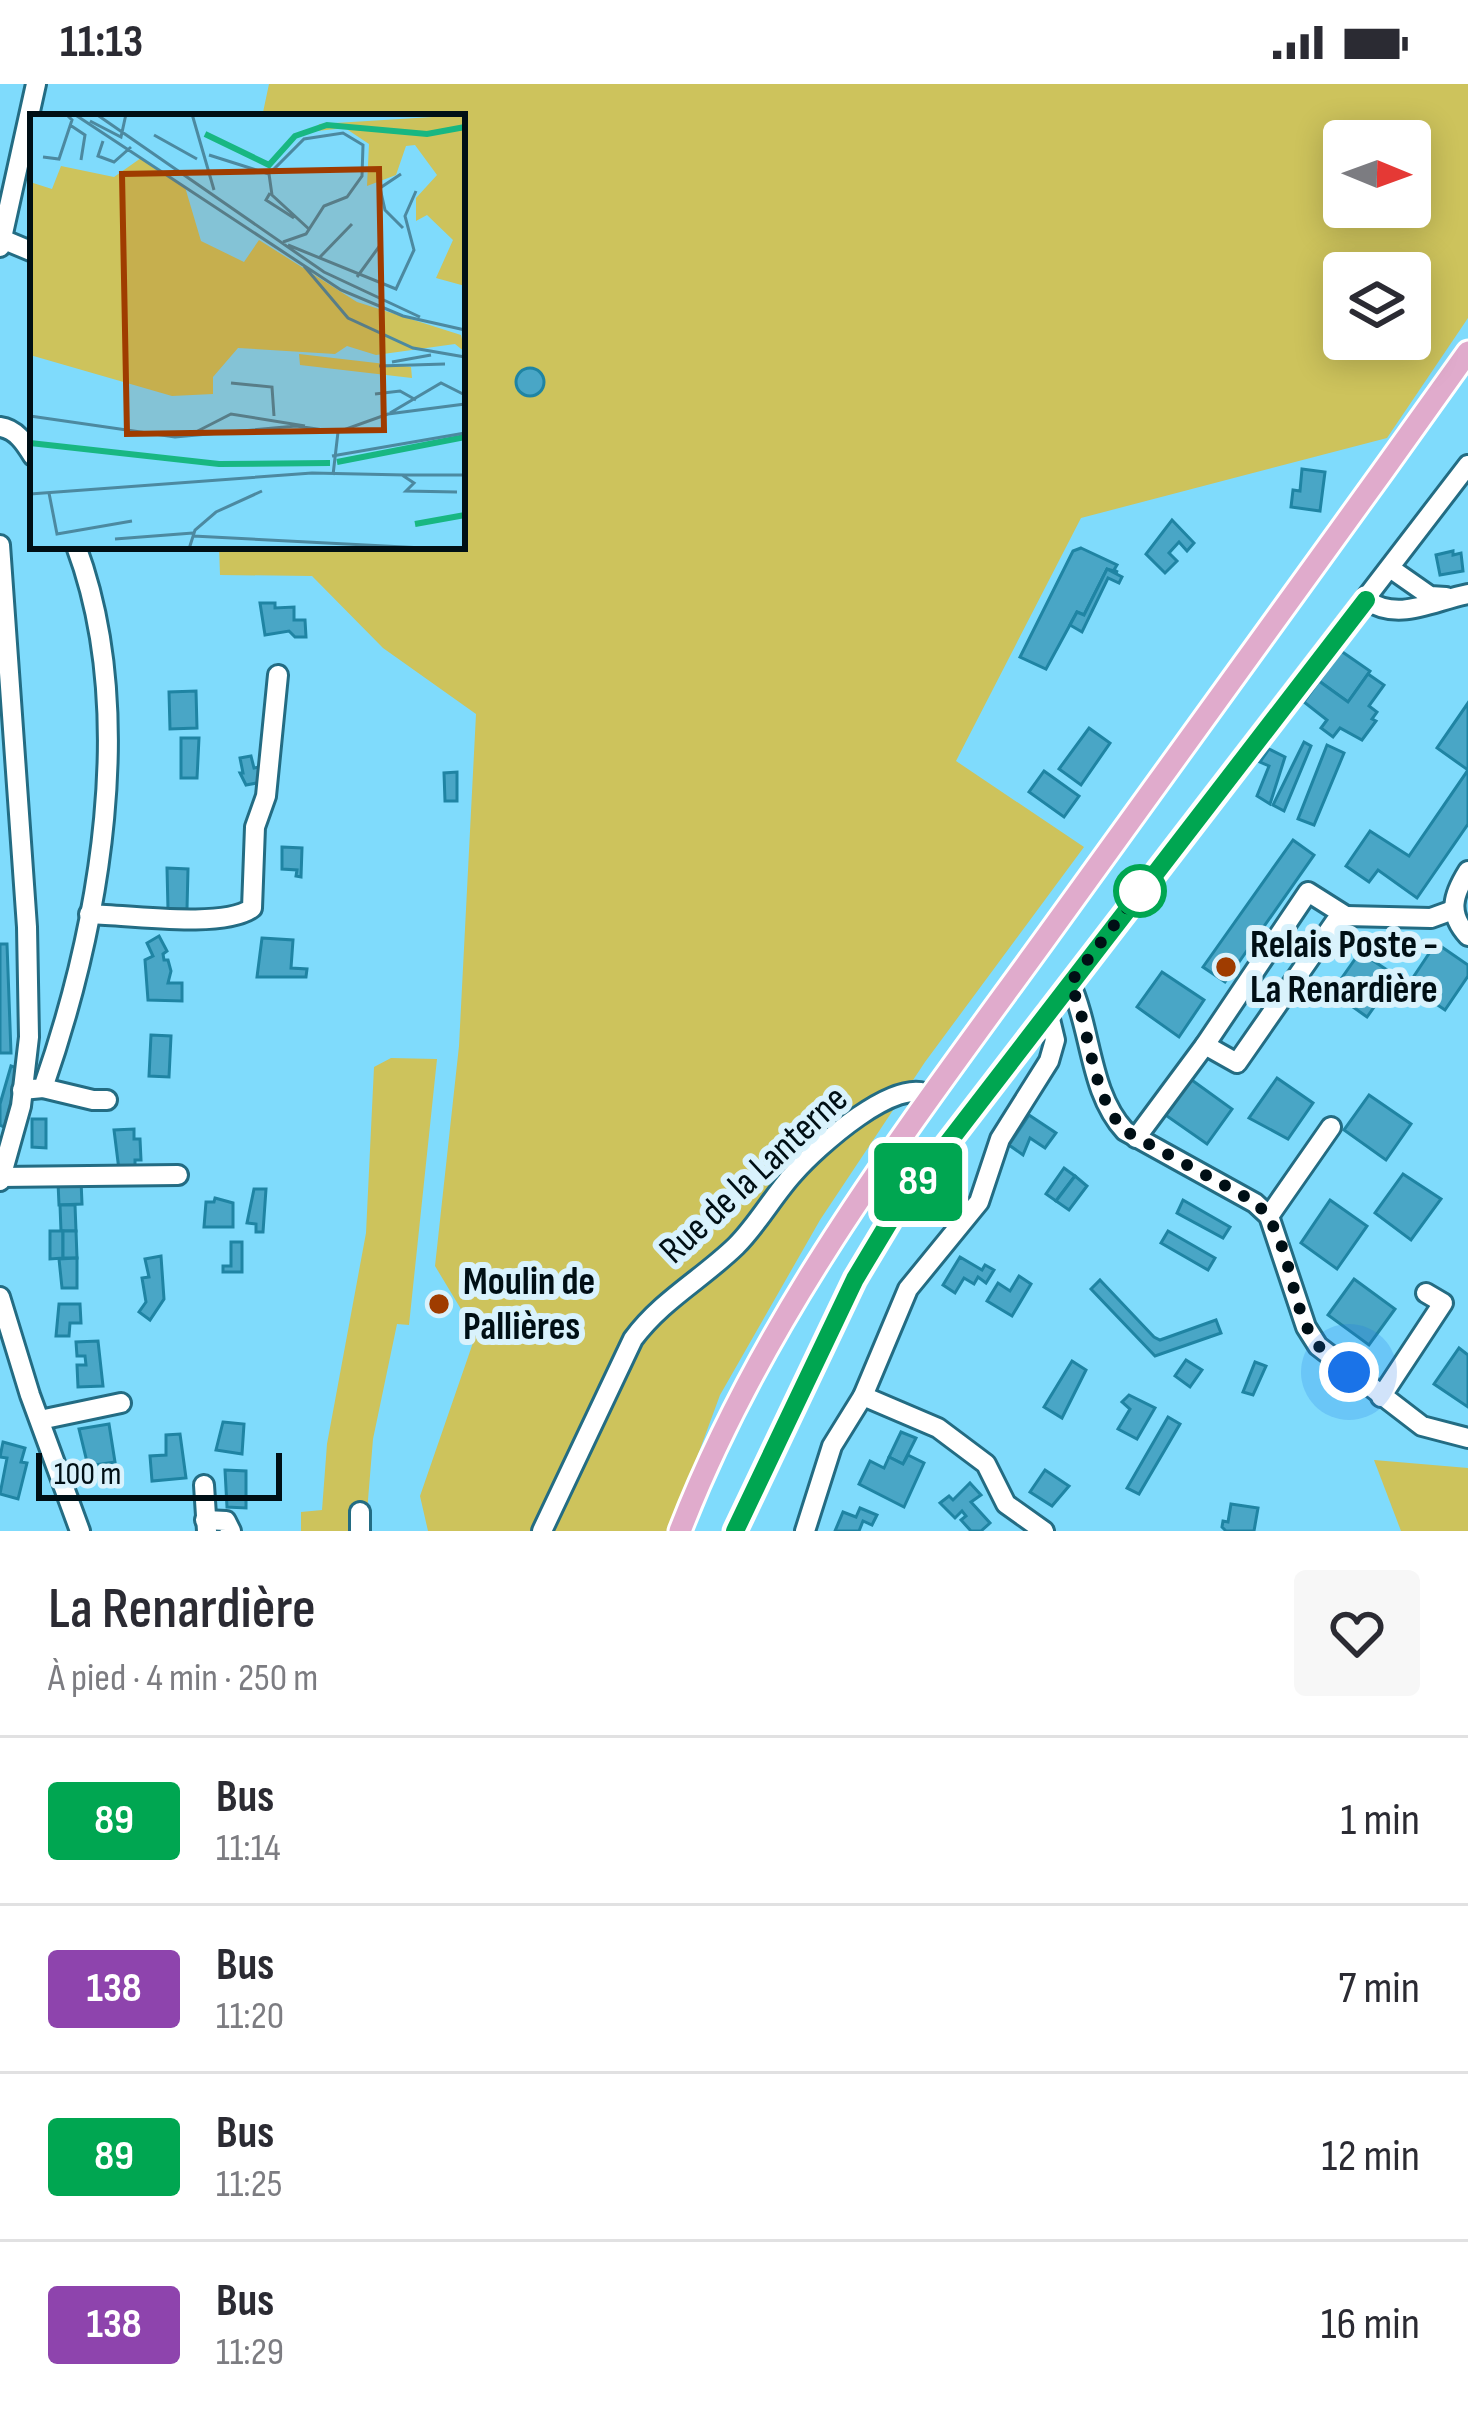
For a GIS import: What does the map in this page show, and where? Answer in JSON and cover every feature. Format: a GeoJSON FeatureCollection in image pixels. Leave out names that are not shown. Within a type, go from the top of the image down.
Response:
{"type":"FeatureCollection","features":[{"type":"Feature","properties":{"kind":"main road"},"geometry":{"type":"LineString","coordinates":[[680,1531],[709,1455],[824,1252],[931,1096],[1468,352]]}},
{"type":"Feature","properties":{"kind":"main road"},"geometry":{"type":"LineString","coordinates":[[692,1531],[741,1398]]}},
{"type":"Feature","properties":{"kind":"street"},"geometry":{"type":"LineString","coordinates":[[30,251],[1,243],[36,84]]}},
{"type":"Feature","properties":{"kind":"street"},"geometry":{"type":"LineString","coordinates":[[0,428],[8,428],[30,451]]}},
{"type":"Feature","properties":{"kind":"street"},"geometry":{"type":"LineString","coordinates":[[735,1531],[855,1279],[897,1209],[1468,465]]}},
{"type":"Feature","properties":{"kind":"street"},"geometry":{"type":"LineString","coordinates":[[0,545],[27,927],[32,1089]]}},
{"type":"Feature","properties":{"kind":"street"},"geometry":{"type":"LineString","coordinates":[[77,549],[98,620],[106,675],[106,788],[89,914],[0,1179],[178,1175]]}},
{"type":"Feature","properties":{"kind":"street"},"geometry":{"type":"LineString","coordinates":[[1390,568],[1430,596],[1460,596]]}},
{"type":"Feature","properties":{"kind":"street"},"geometry":{"type":"LineString","coordinates":[[1366,600],[1395,612],[1460,596]]}},
{"type":"Feature","properties":{"kind":"street"},"geometry":{"type":"LineString","coordinates":[[89,914],[215,918],[242,915],[252,908],[255,827],[269,778],[278,675]]}},
{"type":"Feature","properties":{"kind":"street"},"geometry":{"type":"LineString","coordinates":[[1468,871],[1454,896],[1453,910],[1468,936]]}},
{"type":"Feature","properties":{"kind":"street"},"geometry":{"type":"LineString","coordinates":[[1136,1138],[1308,892],[1346,916]]}},
{"type":"Feature","properties":{"kind":"street"},"geometry":{"type":"LineString","coordinates":[[1205,1045],[1237,1063],[1335,922],[1346,916],[1431,917],[1453,910]]}},
{"type":"Feature","properties":{"kind":"street"},"geometry":{"type":"LineString","coordinates":[[1070,983],[1084,1013],[1109,1114],[1136,1138],[1255,1202],[1269,1216],[1306,1327],[1318,1346],[1435,1433],[1468,1438]]}},
{"type":"Feature","properties":{"kind":"street"},"geometry":{"type":"LineString","coordinates":[[805,1531],[832,1446],[863,1396],[908,1289],[980,1202],[1000,1139],[1049,1061],[1055,1040],[1048,1011]]}},
{"type":"Feature","properties":{"kind":"street"},"geometry":{"type":"LineString","coordinates":[[32,1089],[107,1100]]}},
{"type":"Feature","properties":{"kind":"street","name":"Rue de la Lanterne"},"geometry":{"type":"LineString","coordinates":[[542,1531],[633,1339],[652,1313],[724,1258],[795,1172],[842,1130],[884,1100],[911,1089],[931,1096]]}},
{"type":"Feature","properties":{"kind":"street"},"geometry":{"type":"LineString","coordinates":[[1269,1216],[1331,1127]]}},
{"type":"Feature","properties":{"kind":"street"},"geometry":{"type":"LineString","coordinates":[[1381,1397],[1443,1303],[1426,1293]]}},
{"type":"Feature","properties":{"kind":"street"},"geometry":{"type":"LineString","coordinates":[[0,1297],[80,1531]]}},
{"type":"Feature","properties":{"kind":"street"},"geometry":{"type":"LineString","coordinates":[[863,1396],[938,1429],[986,1464],[1006,1504],[1044,1531]]}},
{"type":"Feature","properties":{"kind":"street"},"geometry":{"type":"LineString","coordinates":[[40,1420],[122,1403]]}},
{"type":"Feature","properties":{"kind":"street"},"geometry":{"type":"LineString","coordinates":[[203,1485],[206,1525],[226,1521],[231,1531]]}},
{"type":"Feature","properties":{"kind":"shaded area"},"geometry":{"type":"Polygon","coordinates":[[[269,84],[1468,84],[1468,318],[1387,438],[1081,518],[956,761],[1084,847],[925,1062],[820,1220],[720,1395],[670,1531],[428,1531],[420,1496],[476,1334],[435,1266],[459,1046],[476,714],[383,648],[312,576],[220,575],[219,549],[465,549],[465,114],[263,114],[269,84]]]}},
{"type":"Feature","properties":{"kind":"shaded area"},"geometry":{"type":"Polygon","coordinates":[[[391,1058],[437,1059],[409,1325],[397,1324],[373,1439],[367,1512],[355,1531],[301,1531],[301,1512],[322,1510],[327,1444],[366,1233],[374,1067],[391,1058]]]}},
{"type":"Feature","properties":{"kind":"shaded area"},"geometry":{"type":"Polygon","coordinates":[[[1374,1460],[1468,1468],[1468,1531],[1401,1531],[1374,1460]]]}},
{"type":"Feature","properties":{"kind":"building"},"geometry":{"type":"Polygon","coordinates":[[[530,368],[540,372],[544,382],[540,392],[530,396],[520,392],[516,382],[520,372],[530,368]]]}},
{"type":"Feature","properties":{"kind":"building"},"geometry":{"type":"Polygon","coordinates":[[[1302,469],[1325,472],[1320,511],[1291,507],[1293,490],[1300,491],[1302,469]]]}},
{"type":"Feature","properties":{"kind":"building"},"geometry":{"type":"Polygon","coordinates":[[[1172,520],[1194,543],[1187,551],[1179,542],[1169,553],[1177,561],[1165,573],[1146,554],[1172,520]]]}},
{"type":"Feature","properties":{"kind":"building"},"geometry":{"type":"Polygon","coordinates":[[[1081,548],[1117,565],[1114,570],[1118,572],[1107,569],[1084,615],[1077,612],[1046,669],[1020,657],[1073,551],[1081,548]]]}},
{"type":"Feature","properties":{"kind":"building"},"geometry":{"type":"Polygon","coordinates":[[[1453,551],[1453,555],[1461,553],[1463,571],[1440,575],[1436,555],[1453,551]]]}},
{"type":"Feature","properties":{"kind":"building"},"geometry":{"type":"Polygon","coordinates":[[[1107,569],[1122,577],[1119,583],[1108,578],[1082,632],[1070,625],[1077,612],[1084,615],[1107,569]]]}},
{"type":"Feature","properties":{"kind":"building"},"geometry":{"type":"Polygon","coordinates":[[[260,603],[294,607],[294,620],[305,620],[306,637],[295,637],[289,631],[265,635],[260,603]]]}},
{"type":"Feature","properties":{"kind":"building"},"geometry":{"type":"Polygon","coordinates":[[[1341,651],[1370,671],[1348,702],[1319,681],[1341,651]]]}},
{"type":"Feature","properties":{"kind":"building"},"geometry":{"type":"Polygon","coordinates":[[[1368,674],[1384,685],[1369,706],[1377,712],[1372,719],[1376,721],[1362,740],[1340,728],[1333,737],[1321,728],[1327,720],[1304,702],[1319,681],[1348,702],[1368,674]]]}},
{"type":"Feature","properties":{"kind":"building"},"geometry":{"type":"Polygon","coordinates":[[[196,691],[197,728],[170,729],[169,692],[196,691]]]}},
{"type":"Feature","properties":{"kind":"building"},"geometry":{"type":"Polygon","coordinates":[[[1468,703],[1468,770],[1437,748],[1468,703]]]}},
{"type":"Feature","properties":{"kind":"building"},"geometry":{"type":"Polygon","coordinates":[[[1089,728],[1110,743],[1081,785],[1059,769],[1089,728]]]}},
{"type":"Feature","properties":{"kind":"building"},"geometry":{"type":"Polygon","coordinates":[[[181,738],[199,738],[197,778],[181,778],[181,738]]]}},
{"type":"Feature","properties":{"kind":"building"},"geometry":{"type":"Polygon","coordinates":[[[1304,742],[1311,746],[1284,811],[1273,805],[1304,742]]]}},
{"type":"Feature","properties":{"kind":"building"},"geometry":{"type":"Polygon","coordinates":[[[1327,745],[1344,753],[1314,825],[1298,819],[1327,745]]]}},
{"type":"Feature","properties":{"kind":"building"},"geometry":{"type":"Polygon","coordinates":[[[1269,749],[1285,757],[1270,804],[1257,796],[1269,766],[1260,762],[1269,749]]]}},
{"type":"Feature","properties":{"kind":"building"},"geometry":{"type":"Polygon","coordinates":[[[251,756],[254,768],[264,766],[262,782],[246,785],[240,758],[251,756]]]}},
{"type":"Feature","properties":{"kind":"building"},"geometry":{"type":"Polygon","coordinates":[[[1468,770],[1468,824],[1417,898],[1378,870],[1369,882],[1346,866],[1370,831],[1409,856],[1468,770]]]}},
{"type":"Feature","properties":{"kind":"building"},"geometry":{"type":"Polygon","coordinates":[[[1044,771],[1079,796],[1064,817],[1029,792],[1044,771]]]}},
{"type":"Feature","properties":{"kind":"building"},"geometry":{"type":"Polygon","coordinates":[[[457,772],[457,801],[445,801],[444,773],[457,772]]]}},
{"type":"Feature","properties":{"kind":"building"},"geometry":{"type":"Polygon","coordinates":[[[1293,840],[1314,855],[1225,982],[1203,967],[1293,840]]]}},
{"type":"Feature","properties":{"kind":"building"},"geometry":{"type":"Polygon","coordinates":[[[282,847],[302,848],[301,877],[296,876],[297,870],[282,869],[282,847]]]}},
{"type":"Feature","properties":{"kind":"building"},"geometry":{"type":"Polygon","coordinates":[[[167,868],[188,869],[187,909],[168,909],[167,868]]]}},
{"type":"Feature","properties":{"kind":"building"},"geometry":{"type":"Polygon","coordinates":[[[159,936],[171,971],[168,983],[182,983],[182,1001],[148,1000],[145,960],[153,956],[147,943],[159,936]]]}},
{"type":"Feature","properties":{"kind":"building"},"geometry":{"type":"Polygon","coordinates":[[[262,938],[293,940],[291,968],[307,969],[306,977],[257,977],[262,938]]]}},
{"type":"Feature","properties":{"kind":"building"},"geometry":{"type":"Polygon","coordinates":[[[1436,943],[1468,965],[1468,976],[1445,1010],[1408,985],[1436,943]]]}},
{"type":"Feature","properties":{"kind":"building"},"geometry":{"type":"Polygon","coordinates":[[[0,944],[7,944],[11,1053],[0,1053],[0,944]]]}},
{"type":"Feature","properties":{"kind":"building"},"geometry":{"type":"Polygon","coordinates":[[[1360,952],[1396,976],[1367,1017],[1332,992],[1360,952]]]}},
{"type":"Feature","properties":{"kind":"building"},"geometry":{"type":"Polygon","coordinates":[[[1162,972],[1204,1000],[1179,1037],[1137,1007],[1162,972]]]}},
{"type":"Feature","properties":{"kind":"building"},"geometry":{"type":"Polygon","coordinates":[[[151,1035],[171,1036],[169,1077],[149,1076],[151,1035]]]}},
{"type":"Feature","properties":{"kind":"building"},"geometry":{"type":"Polygon","coordinates":[[[11,1066],[20,1069],[4,1127],[0,1104],[11,1066]]]}},
{"type":"Feature","properties":{"kind":"building"},"geometry":{"type":"Polygon","coordinates":[[[1189,1078],[1232,1109],[1207,1144],[1164,1114],[1189,1078]]]}},
{"type":"Feature","properties":{"kind":"building"},"geometry":{"type":"Polygon","coordinates":[[[1277,1078],[1313,1103],[1288,1139],[1249,1118],[1277,1078]]]}},
{"type":"Feature","properties":{"kind":"building"},"geometry":{"type":"Polygon","coordinates":[[[1369,1095],[1411,1124],[1386,1160],[1344,1130],[1369,1095]]]}},
{"type":"Feature","properties":{"kind":"building"},"geometry":{"type":"Polygon","coordinates":[[[1029,1115],[1056,1133],[1045,1148],[1030,1138],[1023,1155],[1009,1145],[1029,1115]]]}},
{"type":"Feature","properties":{"kind":"building"},"geometry":{"type":"Polygon","coordinates":[[[32,1119],[46,1119],[46,1148],[32,1147],[32,1119]]]}},
{"type":"Feature","properties":{"kind":"building"},"geometry":{"type":"Polygon","coordinates":[[[134,1129],[134,1139],[140,1139],[141,1160],[135,1160],[135,1170],[119,1170],[114,1130],[134,1129]]]}},
{"type":"Feature","properties":{"kind":"building"},"geometry":{"type":"Polygon","coordinates":[[[1064,1168],[1075,1176],[1056,1201],[1046,1194],[1064,1168]]]}},
{"type":"Feature","properties":{"kind":"building"},"geometry":{"type":"Polygon","coordinates":[[[1403,1174],[1441,1199],[1411,1240],[1375,1213],[1403,1174]]]}},
{"type":"Feature","properties":{"kind":"building"},"geometry":{"type":"Polygon","coordinates":[[[1075,1176],[1087,1186],[1069,1210],[1056,1201],[1075,1176]]]}},
{"type":"Feature","properties":{"kind":"building"},"geometry":{"type":"Polygon","coordinates":[[[81,1180],[82,1204],[59,1205],[58,1182],[81,1180]]]}},
{"type":"Feature","properties":{"kind":"building"},"geometry":{"type":"Polygon","coordinates":[[[254,1189],[266,1189],[263,1232],[247,1223],[254,1189]]]}},
{"type":"Feature","properties":{"kind":"building"},"geometry":{"type":"Polygon","coordinates":[[[215,1198],[233,1203],[233,1227],[204,1227],[206,1202],[215,1198]]]}},
{"type":"Feature","properties":{"kind":"building"},"geometry":{"type":"Polygon","coordinates":[[[1183,1200],[1230,1227],[1223,1238],[1177,1213],[1183,1200]]]}},
{"type":"Feature","properties":{"kind":"building"},"geometry":{"type":"Polygon","coordinates":[[[1330,1200],[1367,1226],[1337,1269],[1301,1243],[1330,1200]]]}},
{"type":"Feature","properties":{"kind":"building"},"geometry":{"type":"Polygon","coordinates":[[[60,1205],[75,1205],[76,1231],[61,1231],[60,1205]]]}},
{"type":"Feature","properties":{"kind":"building"},"geometry":{"type":"Polygon","coordinates":[[[50,1231],[63,1231],[63,1258],[50,1259],[50,1231]]]}},
{"type":"Feature","properties":{"kind":"building"},"geometry":{"type":"Polygon","coordinates":[[[63,1231],[76,1231],[77,1258],[63,1258],[63,1231]]]}},
{"type":"Feature","properties":{"kind":"building"},"geometry":{"type":"Polygon","coordinates":[[[1168,1231],[1215,1258],[1208,1270],[1161,1243],[1168,1231]]]}},
{"type":"Feature","properties":{"kind":"building"},"geometry":{"type":"Polygon","coordinates":[[[231,1242],[242,1242],[242,1272],[223,1272],[223,1266],[231,1266],[231,1242]]]}},
{"type":"Feature","properties":{"kind":"building"},"geometry":{"type":"Polygon","coordinates":[[[161,1256],[164,1299],[150,1320],[139,1312],[146,1302],[142,1278],[149,1277],[145,1259],[161,1256]]]}},
{"type":"Feature","properties":{"kind":"building"},"geometry":{"type":"Polygon","coordinates":[[[960,1257],[982,1270],[985,1265],[994,1270],[986,1283],[978,1277],[974,1284],[964,1278],[955,1293],[943,1285],[960,1257]]]}},
{"type":"Feature","properties":{"kind":"building"},"geometry":{"type":"Polygon","coordinates":[[[77,1258],[77,1288],[62,1288],[59,1259],[77,1258]]]}},
{"type":"Feature","properties":{"kind":"building"},"geometry":{"type":"Polygon","coordinates":[[[1019,1276],[1031,1284],[1012,1316],[987,1301],[998,1283],[1010,1291],[1019,1276]]]}},
{"type":"Feature","properties":{"kind":"building"},"geometry":{"type":"Polygon","coordinates":[[[1354,1279],[1395,1309],[1369,1345],[1328,1315],[1354,1279]]]}},
{"type":"Feature","properties":{"kind":"building"},"geometry":{"type":"Polygon","coordinates":[[[1100,1280],[1160,1340],[1216,1320],[1221,1333],[1155,1356],[1091,1289],[1100,1280]]]}},
{"type":"Feature","properties":{"kind":"building"},"geometry":{"type":"Polygon","coordinates":[[[59,1304],[80,1304],[81,1323],[70,1323],[69,1336],[56,1336],[59,1304]]]}},
{"type":"Feature","properties":{"kind":"building"},"geometry":{"type":"Polygon","coordinates":[[[98,1341],[103,1386],[78,1387],[77,1365],[86,1365],[85,1356],[77,1356],[76,1342],[98,1341]]]}},
{"type":"Feature","properties":{"kind":"building"},"geometry":{"type":"Polygon","coordinates":[[[1459,1348],[1468,1355],[1468,1407],[1434,1384],[1459,1348]]]}},
{"type":"Feature","properties":{"kind":"building"},"geometry":{"type":"Polygon","coordinates":[[[1186,1360],[1202,1370],[1190,1387],[1175,1376],[1186,1360]]]}},
{"type":"Feature","properties":{"kind":"building"},"geometry":{"type":"Polygon","coordinates":[[[1072,1361],[1086,1370],[1062,1418],[1044,1407],[1072,1361]]]}},
{"type":"Feature","properties":{"kind":"building"},"geometry":{"type":"Polygon","coordinates":[[[1255,1362],[1266,1366],[1253,1395],[1243,1392],[1255,1362]]]}},
{"type":"Feature","properties":{"kind":"building"},"geometry":{"type":"Polygon","coordinates":[[[1129,1395],[1155,1408],[1137,1439],[1118,1429],[1130,1409],[1122,1402],[1129,1395]]]}},
{"type":"Feature","properties":{"kind":"building"},"geometry":{"type":"Polygon","coordinates":[[[1168,1417],[1180,1424],[1139,1494],[1127,1488],[1168,1417]]]}},
{"type":"Feature","properties":{"kind":"building"},"geometry":{"type":"Polygon","coordinates":[[[223,1422],[244,1424],[242,1454],[216,1450],[223,1422]]]}},
{"type":"Feature","properties":{"kind":"building"},"geometry":{"type":"Polygon","coordinates":[[[109,1424],[115,1462],[88,1466],[79,1429],[109,1424]]]}},
{"type":"Feature","properties":{"kind":"building"},"geometry":{"type":"Polygon","coordinates":[[[901,1432],[916,1438],[903,1464],[889,1457],[901,1432]]]}},
{"type":"Feature","properties":{"kind":"building"},"geometry":{"type":"Polygon","coordinates":[[[180,1434],[186,1478],[152,1481],[150,1456],[166,1455],[166,1435],[180,1434]]]}},
{"type":"Feature","properties":{"kind":"building"},"geometry":{"type":"Polygon","coordinates":[[[3,1442],[25,1448],[21,1462],[27,1463],[18,1499],[0,1494],[7,1458],[0,1457],[3,1442]]]}},
{"type":"Feature","properties":{"kind":"building"},"geometry":{"type":"Polygon","coordinates":[[[908,1455],[924,1463],[904,1507],[859,1484],[870,1461],[884,1468],[889,1457],[903,1464],[908,1455]]]}},
{"type":"Feature","properties":{"kind":"building"},"geometry":{"type":"Polygon","coordinates":[[[225,1470],[246,1471],[246,1508],[227,1507],[225,1470]]]}},
{"type":"Feature","properties":{"kind":"building"},"geometry":{"type":"Polygon","coordinates":[[[1045,1470],[1069,1486],[1052,1506],[1030,1492],[1045,1470]]]}},
{"type":"Feature","properties":{"kind":"building"},"geometry":{"type":"Polygon","coordinates":[[[970,1483],[981,1495],[971,1502],[990,1523],[981,1531],[971,1531],[961,1520],[966,1516],[962,1511],[955,1518],[940,1503],[949,1496],[953,1500],[970,1483]]]}},
{"type":"Feature","properties":{"kind":"building"},"geometry":{"type":"Polygon","coordinates":[[[1231,1504],[1258,1508],[1254,1531],[1222,1527],[1223,1521],[1228,1522],[1231,1504]]]}},
{"type":"Feature","properties":{"kind":"building"},"geometry":{"type":"Polygon","coordinates":[[[860,1508],[877,1515],[872,1525],[863,1521],[859,1531],[835,1531],[843,1512],[856,1517],[860,1508]]]}},
{"type":"Feature","properties":{"kind":"bus line","name":"89"},"geometry":{"type":"LineString","coordinates":[[735,1531],[855,1279],[897,1209],[1366,600]]}},
{"type":"Feature","properties":{"kind":"place","name":"Relais Poste - La Renardière"},"geometry":{"type":"Point","coordinates":[1226,967]}},
{"type":"Feature","properties":{"kind":"place","name":"Moulin de Pallières"},"geometry":{"type":"Point","coordinates":[439,1304]}},
{"type":"Feature","properties":{"kind":"route"},"geometry":{"type":"LineString","coordinates":[[1140,891],[1070,983],[1084,1013],[1109,1114],[1125,1131],[1255,1202],[1269,1216],[1306,1327],[1318,1346],[1349,1372]]}}]}
